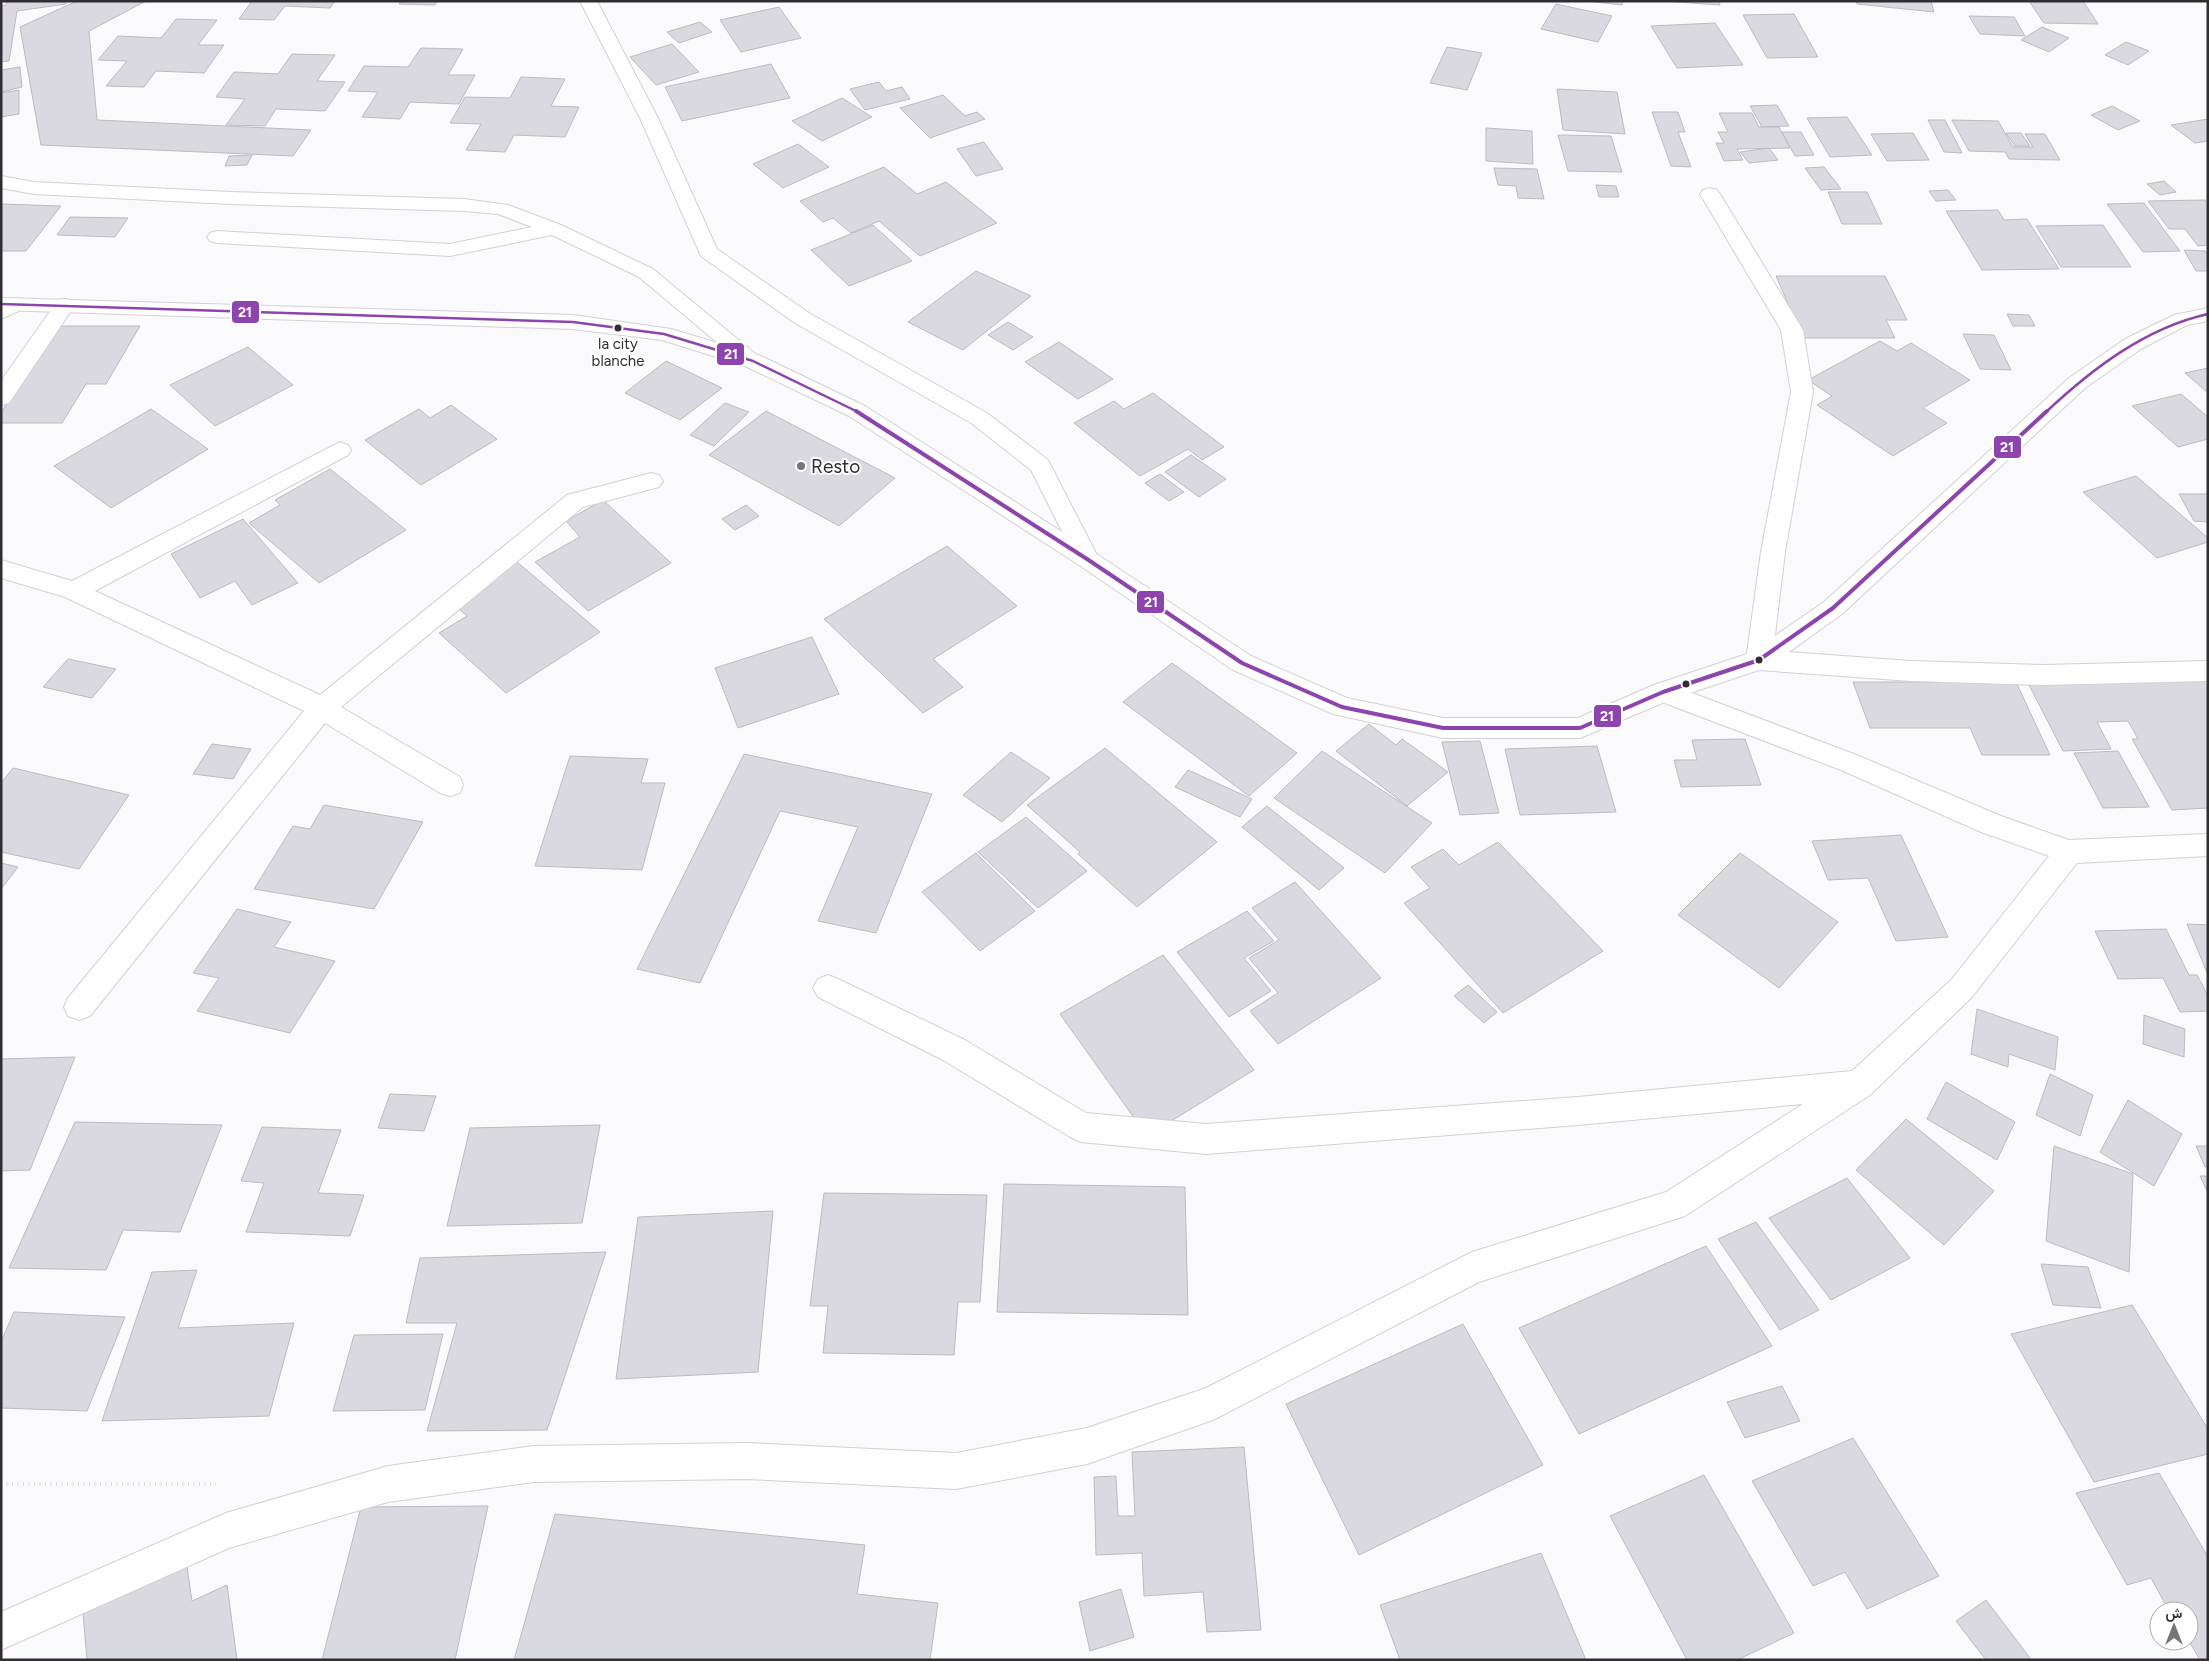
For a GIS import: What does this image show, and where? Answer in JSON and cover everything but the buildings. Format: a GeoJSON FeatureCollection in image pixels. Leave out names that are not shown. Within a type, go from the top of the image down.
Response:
{"type":"FeatureCollection","features":[{"type":"Feature","properties":{"kind":"street"},"geometry":{"type":"LineString","coordinates":[[588,1],[649,118],[708,252],[802,318],[979,418],[1040,465],[1087,559]]}},
{"type":"Feature","properties":{"kind":"street"},"geometry":{"type":"LineString","coordinates":[[1,182],[34,188],[230,198],[464,205],[501,209],[554,230],[646,273],[753,360]]}},
{"type":"Feature","properties":{"kind":"street"},"geometry":{"type":"LineString","coordinates":[[1710,194],[1792,330],[1802,392],[1773,552],[1759,660]]}},
{"type":"Feature","properties":{"kind":"street"},"geometry":{"type":"LineString","coordinates":[[218,236],[450,250],[554,230]]}},
{"type":"Feature","properties":{"kind":"street"},"geometry":{"type":"LineString","coordinates":[[6,307],[65,306],[573,322],[664,334],[753,360],[857,412],[1087,559],[1242,663],[1342,707],[1443,728],[1580,728],[1663,692],[1759,660],[1833,608],[2077,383],[2133,344],[2181,320],[2208,314]]}},
{"type":"Feature","properties":{"kind":"street"},"geometry":{"type":"LineString","coordinates":[[1,398],[65,306]]}},
{"type":"Feature","properties":{"kind":"street"},"geometry":{"type":"LineString","coordinates":[[74,591],[340,450]]}},
{"type":"Feature","properties":{"kind":"street"},"geometry":{"type":"LineString","coordinates":[[79,1007],[322,708],[575,501],[651,481]]}},
{"type":"Feature","properties":{"kind":"street"},"geometry":{"type":"LineString","coordinates":[[1,569],[74,591],[322,708],[450,785]]}},
{"type":"Feature","properties":{"kind":"street"},"geometry":{"type":"LineString","coordinates":[[1759,660],[1911,671],[2042,675],[2208,672]]}},
{"type":"Feature","properties":{"kind":"street"},"geometry":{"type":"LineString","coordinates":[[1663,692],[1850,764],[1991,824],[2069,852],[2208,845]]}},
{"type":"Feature","properties":{"kind":"street"},"geometry":{"type":"LineString","coordinates":[[1,1630],[226,1531],[388,1484],[534,1464],[747,1460],[956,1471],[1088,1446],[1213,1403],[1472,1268],[1674,1205],[1859,1085],[1962,988],[2069,852]]}},
{"type":"Feature","properties":{"kind":"street"},"geometry":{"type":"LineString","coordinates":[[828,988],[954,1050],[1081,1127],[1197,1138],[1587,1111],[1859,1085]]}},
{"type":"Feature","properties":{"kind":"path"},"geometry":{"type":"LineString","coordinates":[[1,1484],[219,1484]]}},
{"type":"Feature","properties":{"kind":"transit line","name":"21"},"geometry":{"type":"LineString","coordinates":[[1,304],[573,322],[664,334],[753,361],[857,411],[1087,559],[1242,663],[1342,707],[1443,728],[1580,728],[1663,692],[1759,660],[1833,608],[2077,383],[2133,344],[2181,320],[2208,314]]}},
{"type":"Feature","properties":{"kind":"place","name":"la city blanche"},"geometry":{"type":"Point","coordinates":[618,328]}},
{"type":"Feature","properties":{"kind":"place","name":"Resto"},"geometry":{"type":"Point","coordinates":[801,466]}}]}
